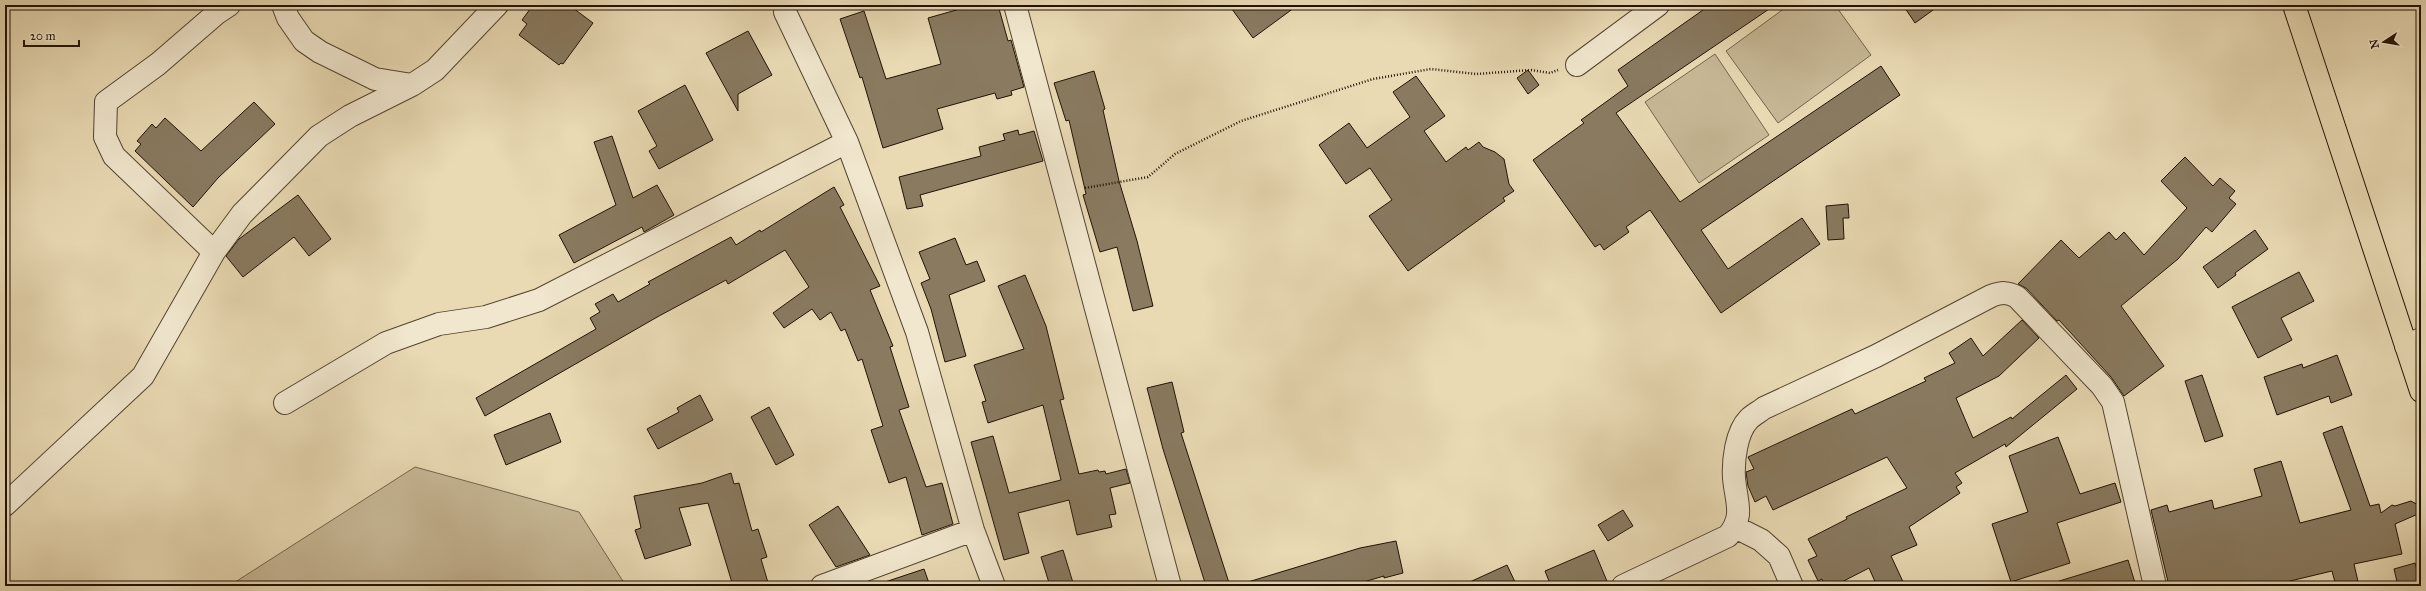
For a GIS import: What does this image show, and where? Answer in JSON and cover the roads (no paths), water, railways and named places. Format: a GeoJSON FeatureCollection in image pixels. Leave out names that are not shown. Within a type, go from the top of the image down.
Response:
{"type":"FeatureCollection","features":[{"type":"Feature","properties":{"kind":"main road"},"geometry":{"type":"LineString","coordinates":[[2294,5],[2414,342],[2421,391]]}},
{"type":"Feature","properties":{"kind":"street"},"geometry":{"type":"LineString","coordinates":[[214,252],[114,156],[105,136],[106,102],[158,64],[217,13],[229,5]]}},
{"type":"Feature","properties":{"kind":"street"},"geometry":{"type":"LineString","coordinates":[[283,5],[288,18],[304,41],[320,52],[376,79],[412,85]]}},
{"type":"Feature","properties":{"kind":"street"},"geometry":{"type":"LineString","coordinates":[[5,505],[143,376],[214,252],[242,214],[318,136],[350,116],[412,85],[434,70],[497,5]]}},
{"type":"Feature","properties":{"kind":"street"},"geometry":{"type":"LineString","coordinates":[[1015,5],[1170,586]]}},
{"type":"Feature","properties":{"kind":"street"},"geometry":{"type":"LineString","coordinates":[[1577,65],[1658,5]]}},
{"type":"Feature","properties":{"kind":"street"},"geometry":{"type":"LineString","coordinates":[[785,12],[847,142],[917,332],[973,530],[994,586]]}},
{"type":"Feature","properties":{"kind":"street"},"geometry":{"type":"LineString","coordinates":[[285,402],[386,343],[439,324],[486,317],[539,300],[847,142]]}},
{"type":"Feature","properties":{"kind":"street"},"geometry":{"type":"LineString","coordinates":[[1623,586],[1728,536],[1735,527],[1739,516],[1734,477],[1735,452],[1748,420],[1764,408],[1876,356],[1991,296],[2002,292],[2010,293],[2018,298],[2102,386],[2113,402],[2155,586]]}},
{"type":"Feature","properties":{"kind":"street"},"geometry":{"type":"LineString","coordinates":[[1735,527],[1761,540],[1779,556],[1792,586]]}},
{"type":"Feature","properties":{"kind":"street"},"geometry":{"type":"LineString","coordinates":[[822,586],[973,530]]}}]}
